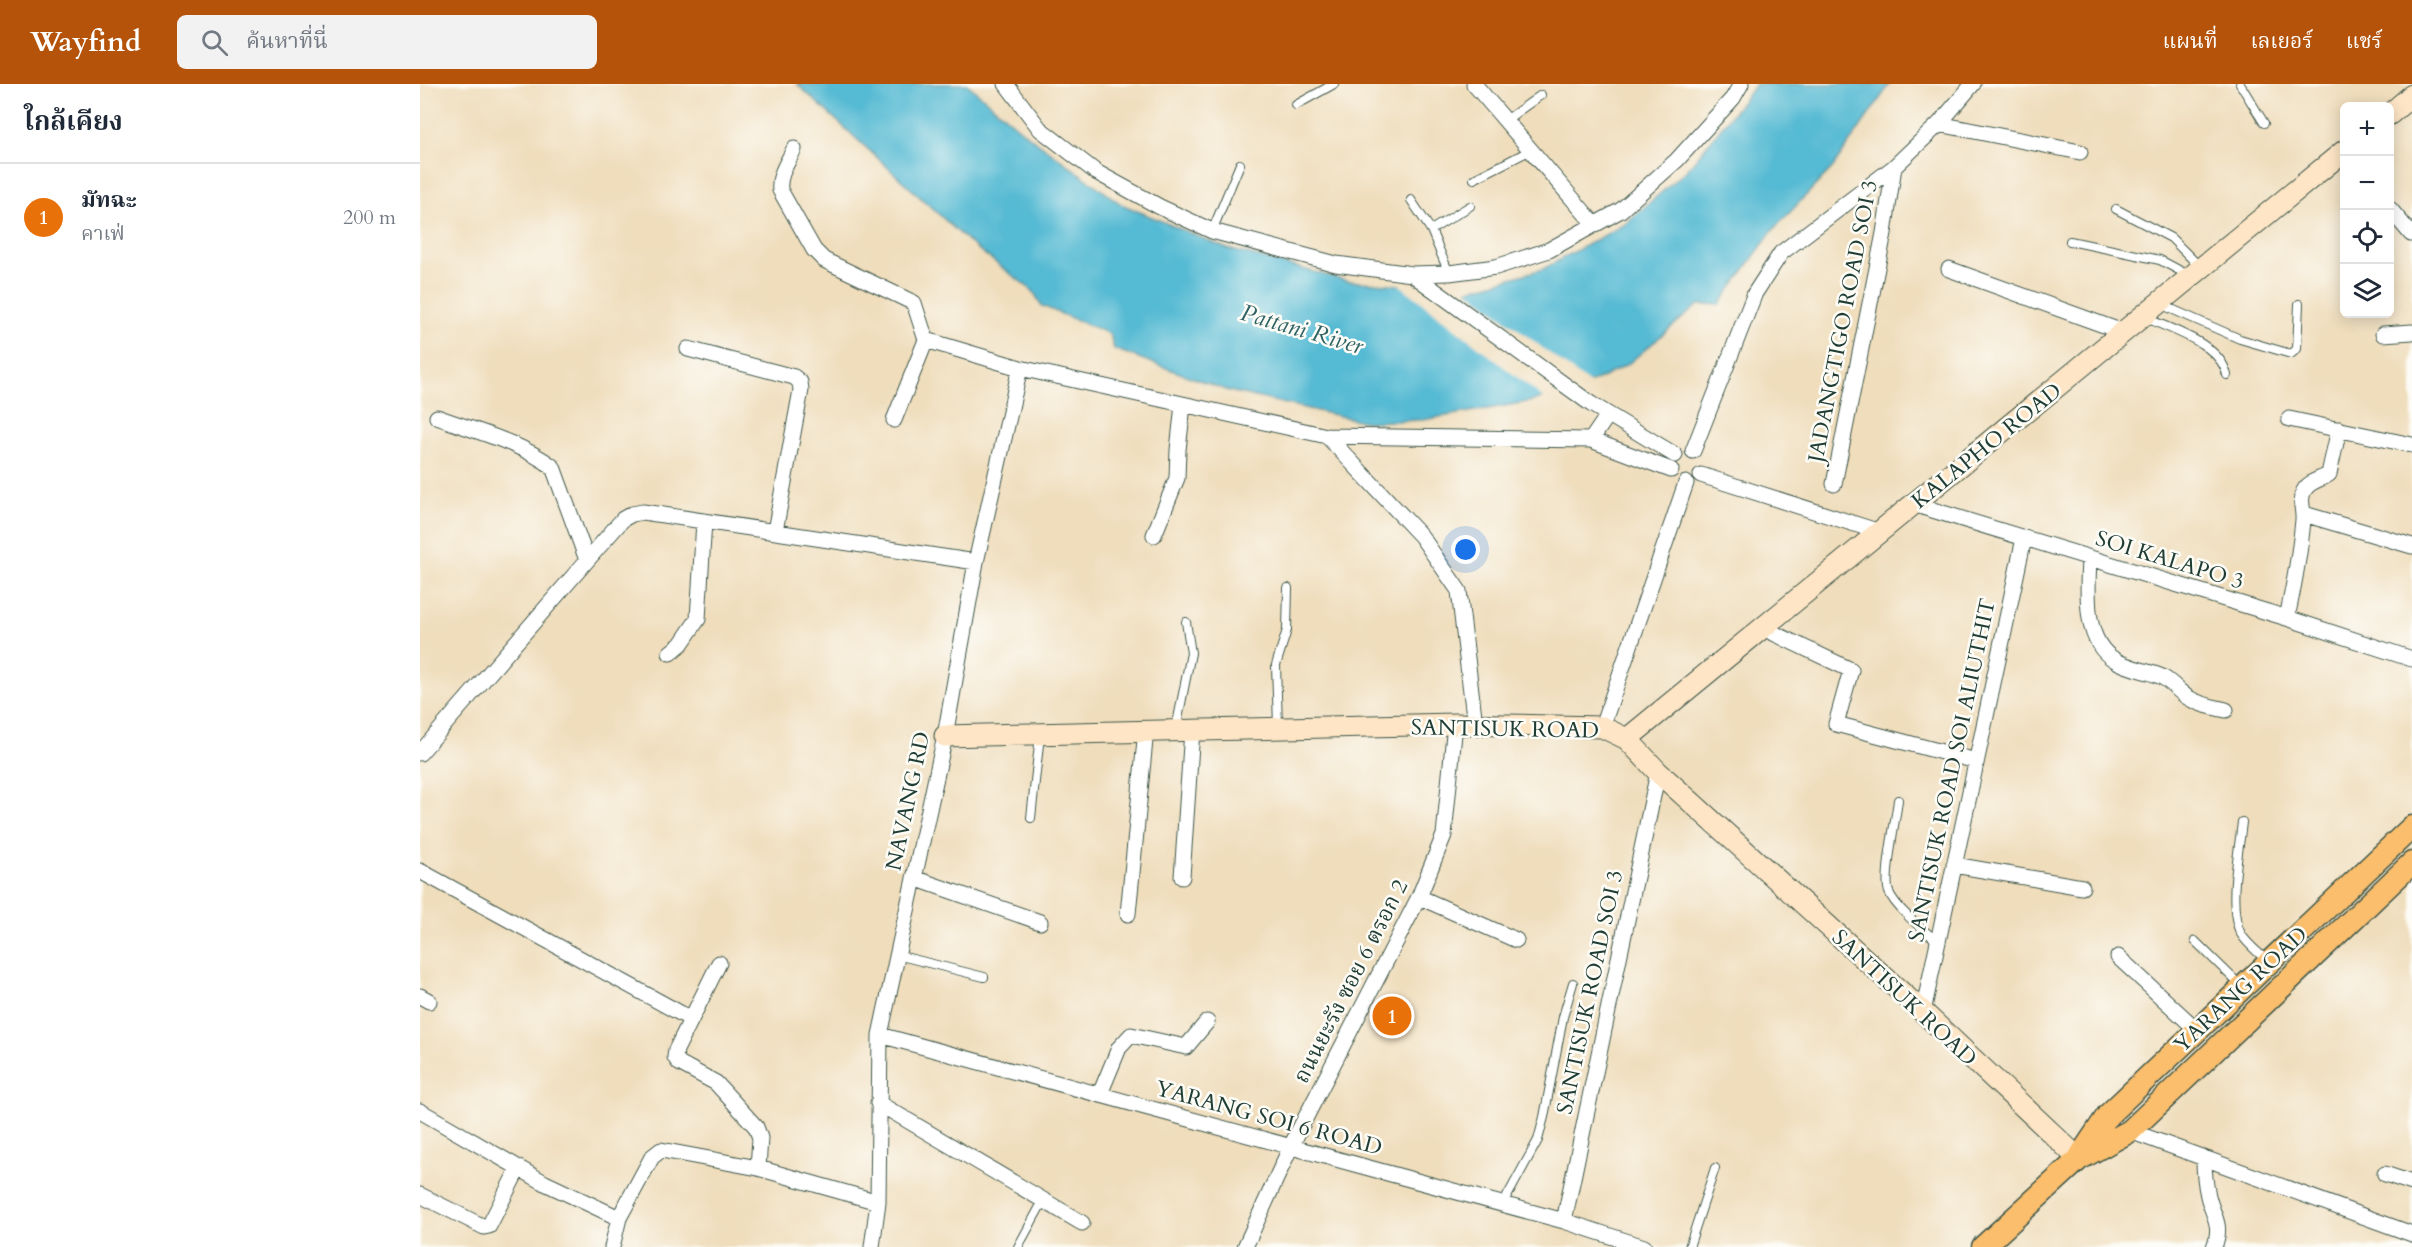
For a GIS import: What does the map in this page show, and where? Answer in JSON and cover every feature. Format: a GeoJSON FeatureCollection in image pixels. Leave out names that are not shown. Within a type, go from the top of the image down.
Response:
{"type":"FeatureCollection","features":[{"type":"Feature","properties":{"kind":"main road","name":"YARANG ROAD"},"geometry":{"type":"LineString","coordinates":[[2079,1159],[2108,1114],[2412,827]]}},
{"type":"Feature","properties":{"kind":"main road","name":"YARANG ROAD"},"geometry":{"type":"LineString","coordinates":[[1983,1247],[2079,1159],[2130,1131],[2412,863]]}},
{"type":"Feature","properties":{"kind":"main road"},"geometry":{"type":"LineString","coordinates":[[2362,874],[2379,894]]}},
{"type":"Feature","properties":{"kind":"street"},"geometry":{"type":"LineString","coordinates":[[1006,84],[1040,129],[1096,172],[1160,207],[1212,231],[1336,264],[1418,278],[1496,267],[1549,250],[1621,210],[1677,160],[1734,98],[1742,84]]}},
{"type":"Feature","properties":{"kind":"street"},"geometry":{"type":"LineString","coordinates":[[1474,84],[1595,225]]}},
{"type":"Feature","properties":{"kind":"street"},"geometry":{"type":"LineString","coordinates":[[1693,451],[1755,293],[1781,253],[1894,167],[1939,124],[1973,84]]}},
{"type":"Feature","properties":{"kind":"street"},"geometry":{"type":"LineString","coordinates":[[2394,111],[2412,95]]}},
{"type":"Feature","properties":{"kind":"street"},"geometry":{"type":"LineString","coordinates":[[1939,124],[2080,152]]}},
{"type":"Feature","properties":{"kind":"street"},"geometry":{"type":"LineString","coordinates":[[794,149],[782,173],[779,182],[780,190],[814,250],[824,260],[914,303],[926,340],[894,420]]}},
{"type":"Feature","properties":{"kind":"street","name":"KALAPHO ROAD"},"geometry":{"type":"LineString","coordinates":[[1628,739],[2340,154]]}},
{"type":"Feature","properties":{"kind":"street","name":"JADANGTIGO ROAD SOI 3"},"geometry":{"type":"LineString","coordinates":[[1834,484],[1884,233],[1894,167]]}},
{"type":"Feature","properties":{"kind":"street"},"geometry":{"type":"LineString","coordinates":[[2391,210],[2411,234]]}},
{"type":"Feature","properties":{"kind":"street"},"geometry":{"type":"LineString","coordinates":[[1949,269],[2123,332]]}},
{"type":"Feature","properties":{"kind":"street"},"geometry":{"type":"LineString","coordinates":[[1418,278],[1673,463],[1676,478],[1686,483],[1697,479],[1703,470],[1701,459],[1693,451],[1683,450],[1673,463]]}},
{"type":"Feature","properties":{"kind":"street"},"geometry":{"type":"LineString","coordinates":[[2383,334],[2412,332]]}},
{"type":"Feature","properties":{"kind":"street"},"geometry":{"type":"LineString","coordinates":[[926,340],[1020,368],[1327,436],[1592,440],[1673,463]]}},
{"type":"Feature","properties":{"kind":"street"},"geometry":{"type":"LineString","coordinates":[[688,349],[794,377],[800,382],[801,390],[775,531]]}},
{"type":"Feature","properties":{"kind":"street","name":"NAVANG RD"},"geometry":{"type":"LineString","coordinates":[[872,1247],[878,1202],[880,1035],[945,736],[976,562],[1020,368]]}},
{"type":"Feature","properties":{"kind":"street"},"geometry":{"type":"LineString","coordinates":[[1154,535],[1177,478],[1183,405]]}},
{"type":"Feature","properties":{"kind":"street"},"geometry":{"type":"LineString","coordinates":[[1592,440],[1608,416]]}},
{"type":"Feature","properties":{"kind":"street"},"geometry":{"type":"LineString","coordinates":[[437,417],[523,450],[541,458],[553,467],[587,560]]}},
{"type":"Feature","properties":{"kind":"street"},"geometry":{"type":"LineString","coordinates":[[2289,419],[2412,445]]}},
{"type":"Feature","properties":{"kind":"street"},"geometry":{"type":"LineString","coordinates":[[2287,618],[2300,555],[2304,514],[2301,500],[2304,490],[2310,483],[2329,474],[2339,429]]}},
{"type":"Feature","properties":{"kind":"street","name":"ถนนยะรัง ซอย 6 ตรอก 2"},"geometry":{"type":"LineString","coordinates":[[1245,1247],[1291,1146],[1419,897],[1444,835],[1465,724],[1460,591],[1421,536],[1327,436]]}},
{"type":"Feature","properties":{"kind":"street"},"geometry":{"type":"LineString","coordinates":[[1701,475],[1880,532]]}},
{"type":"Feature","properties":{"kind":"street"},"geometry":{"type":"LineString","coordinates":[[1602,727],[1686,483]]}},
{"type":"Feature","properties":{"kind":"street","name":"SOI KALAPO 3"},"geometry":{"type":"LineString","coordinates":[[1913,504],[2287,618],[2412,659]]}},
{"type":"Feature","properties":{"kind":"street"},"geometry":{"type":"LineString","coordinates":[[420,753],[623,519],[632,514],[643,512],[976,562]]}},
{"type":"Feature","properties":{"kind":"street"},"geometry":{"type":"LineString","coordinates":[[2304,514],[2412,546]]}},
{"type":"Feature","properties":{"kind":"street"},"geometry":{"type":"LineString","coordinates":[[670,653],[690,634],[700,611],[704,521]]}},
{"type":"Feature","properties":{"kind":"street","name":"SANTISUK ROAD SOI ALIUTHIT"},"geometry":{"type":"LineString","coordinates":[[1923,1012],[2024,538]]}},
{"type":"Feature","properties":{"kind":"street"},"geometry":{"type":"LineString","coordinates":[[2089,558],[2088,594],[2091,621],[2098,641],[2109,656],[2116,661],[2167,680],[2187,697],[2201,704],[2226,710]]}},
{"type":"Feature","properties":{"kind":"street"},"geometry":{"type":"LineString","coordinates":[[1763,628],[1851,670],[1836,724],[1976,761]]}},
{"type":"Feature","properties":{"kind":"street","name":"SANTISUK ROAD"},"geometry":{"type":"LineString","coordinates":[[945,736],[1465,724],[1602,727],[1628,739],[1659,772],[1923,1012],[2079,1159]]}},
{"type":"Feature","properties":{"kind":"street"},"geometry":{"type":"LineString","coordinates":[[1128,914],[1146,730]]}},
{"type":"Feature","properties":{"kind":"street"},"geometry":{"type":"LineString","coordinates":[[1182,877],[1184,730]]}},
{"type":"Feature","properties":{"kind":"street","name":"SANTISUK ROAD SOI 3"},"geometry":{"type":"LineString","coordinates":[[1564,1221],[1659,772]]}},
{"type":"Feature","properties":{"kind":"street"},"geometry":{"type":"LineString","coordinates":[[1954,865],[2082,886]]}},
{"type":"Feature","properties":{"kind":"street"},"geometry":{"type":"LineString","coordinates":[[420,871],[691,1019]]}},
{"type":"Feature","properties":{"kind":"street"},"geometry":{"type":"LineString","coordinates":[[914,878],[1040,922]]}},
{"type":"Feature","properties":{"kind":"street"},"geometry":{"type":"LineString","coordinates":[[1419,897],[1516,940]]}},
{"type":"Feature","properties":{"kind":"street"},"geometry":{"type":"LineString","coordinates":[[2118,957],[2197,1030]]}},
{"type":"Feature","properties":{"kind":"street"},"geometry":{"type":"LineString","coordinates":[[718,963],[675,1050],[675,1057],[679,1063],[717,1083],[756,1127],[760,1138],[758,1168]]}},
{"type":"Feature","properties":{"kind":"street"},"geometry":{"type":"LineString","coordinates":[[1100,1094],[1119,1048],[1131,1035],[1186,1047],[1207,1022]]}},
{"type":"Feature","properties":{"kind":"street","name":"YARANG SOI 6 ROAD"},"geometry":{"type":"LineString","coordinates":[[880,1035],[1503,1204],[1644,1247]]}},
{"type":"Feature","properties":{"kind":"street"},"geometry":{"type":"LineString","coordinates":[[878,1103],[1082,1223]]}},
{"type":"Feature","properties":{"kind":"street"},"geometry":{"type":"LineString","coordinates":[[420,1111],[518,1169],[619,1218]]}},
{"type":"Feature","properties":{"kind":"street"},"geometry":{"type":"LineString","coordinates":[[2130,1131],[2412,1234]]}},
{"type":"Feature","properties":{"kind":"street"},"geometry":{"type":"LineString","coordinates":[[612,1247],[619,1218],[652,1157],[661,1150],[758,1168],[878,1202]]}},
{"type":"Feature","properties":{"kind":"street"},"geometry":{"type":"LineString","coordinates":[[2204,1158],[2208,1198],[2217,1219],[2218,1230],[2214,1247]]}},
{"type":"Feature","properties":{"kind":"street"},"geometry":{"type":"LineString","coordinates":[[420,1195],[484,1227],[489,1226],[518,1169]]}},
{"type":"Feature","properties":{"kind":"street"},"geometry":{"type":"LineString","coordinates":[[2385,1174],[2412,1183]]}},
{"type":"Feature","properties":{"kind":"lane"},"geometry":{"type":"LineString","coordinates":[[1296,105],[1334,84]]}},
{"type":"Feature","properties":{"kind":"lane"},"geometry":{"type":"LineString","coordinates":[[2240,84],[2264,123]]}},
{"type":"Feature","properties":{"kind":"lane"},"geometry":{"type":"LineString","coordinates":[[1506,120],[1541,95]]}},
{"type":"Feature","properties":{"kind":"lane"},"geometry":{"type":"LineString","coordinates":[[1474,179],[1532,149]]}},
{"type":"Feature","properties":{"kind":"lane"},"geometry":{"type":"LineString","coordinates":[[1212,231],[1240,164]]}},
{"type":"Feature","properties":{"kind":"lane"},"geometry":{"type":"LineString","coordinates":[[1411,200],[1431,230],[1449,273]]}},
{"type":"Feature","properties":{"kind":"lane"},"geometry":{"type":"LineString","coordinates":[[1431,230],[1470,206]]}},
{"type":"Feature","properties":{"kind":"lane"},"geometry":{"type":"LineString","coordinates":[[2116,209],[2171,238],[2196,272]]}},
{"type":"Feature","properties":{"kind":"lane"},"geometry":{"type":"LineString","coordinates":[[2070,242],[2160,260],[2196,272]]}},
{"type":"Feature","properties":{"kind":"lane"},"geometry":{"type":"LineString","coordinates":[[2150,310],[2291,354],[2297,349],[2299,304]]}},
{"type":"Feature","properties":{"kind":"lane"},"geometry":{"type":"LineString","coordinates":[[2150,310],[2214,351],[2225,366],[2227,375]]}},
{"type":"Feature","properties":{"kind":"lane"},"geometry":{"type":"LineString","coordinates":[[1278,728],[1276,671],[1287,630],[1288,588]]}},
{"type":"Feature","properties":{"kind":"lane"},"geometry":{"type":"LineString","coordinates":[[1184,730],[1191,653],[1186,622]]}},
{"type":"Feature","properties":{"kind":"lane"},"geometry":{"type":"LineString","coordinates":[[1031,818],[1040,733]]}},
{"type":"Feature","properties":{"kind":"lane"},"geometry":{"type":"LineString","coordinates":[[1898,800],[1888,874],[1888,891],[1895,902],[1938,942]]}},
{"type":"Feature","properties":{"kind":"lane"},"geometry":{"type":"LineString","coordinates":[[2242,822],[2235,903],[2236,922],[2242,936],[2268,962]]}},
{"type":"Feature","properties":{"kind":"lane"},"geometry":{"type":"LineString","coordinates":[[2195,941],[2242,987]]}},
{"type":"Feature","properties":{"kind":"lane"},"geometry":{"type":"LineString","coordinates":[[897,956],[984,977]]}},
{"type":"Feature","properties":{"kind":"lane"},"geometry":{"type":"LineString","coordinates":[[1503,1204],[1538,1140],[1563,1017],[1573,983]]}},
{"type":"Feature","properties":{"kind":"lane"},"geometry":{"type":"LineString","coordinates":[[1689,1247],[1715,1168]]}},
{"type":"Feature","properties":{"kind":"lane"},"geometry":{"type":"LineString","coordinates":[[1018,1247],[1043,1201]]}},
{"type":"Feature","properties":{"kind":"water","name":"Pattani River"},"geometry":{"type":"Polygon","coordinates":[[[797,84],[967,84],[1026,134],[1121,204],[1228,249],[1348,281],[1468,290],[1543,269],[1625,224],[1687,170],[1756,84],[1890,84],[1833,167],[1773,230],[1720,304],[1698,305],[1628,364],[1600,379],[1533,401],[1423,420],[1366,422],[1229,391],[1114,349],[1110,334],[1042,306],[1033,291],[971,244],[797,84]]]}},
{"type":"Feature","properties":{"kind":"pier"},"geometry":{"type":"Polygon","coordinates":[[[1396,282],[1463,287],[1591,385],[1546,400],[1396,282]]]}},
{"type":"Feature","properties":{"kind":"place","name":"มัทฉะ"},"geometry":{"type":"Point","coordinates":[1392,1016]}}]}
